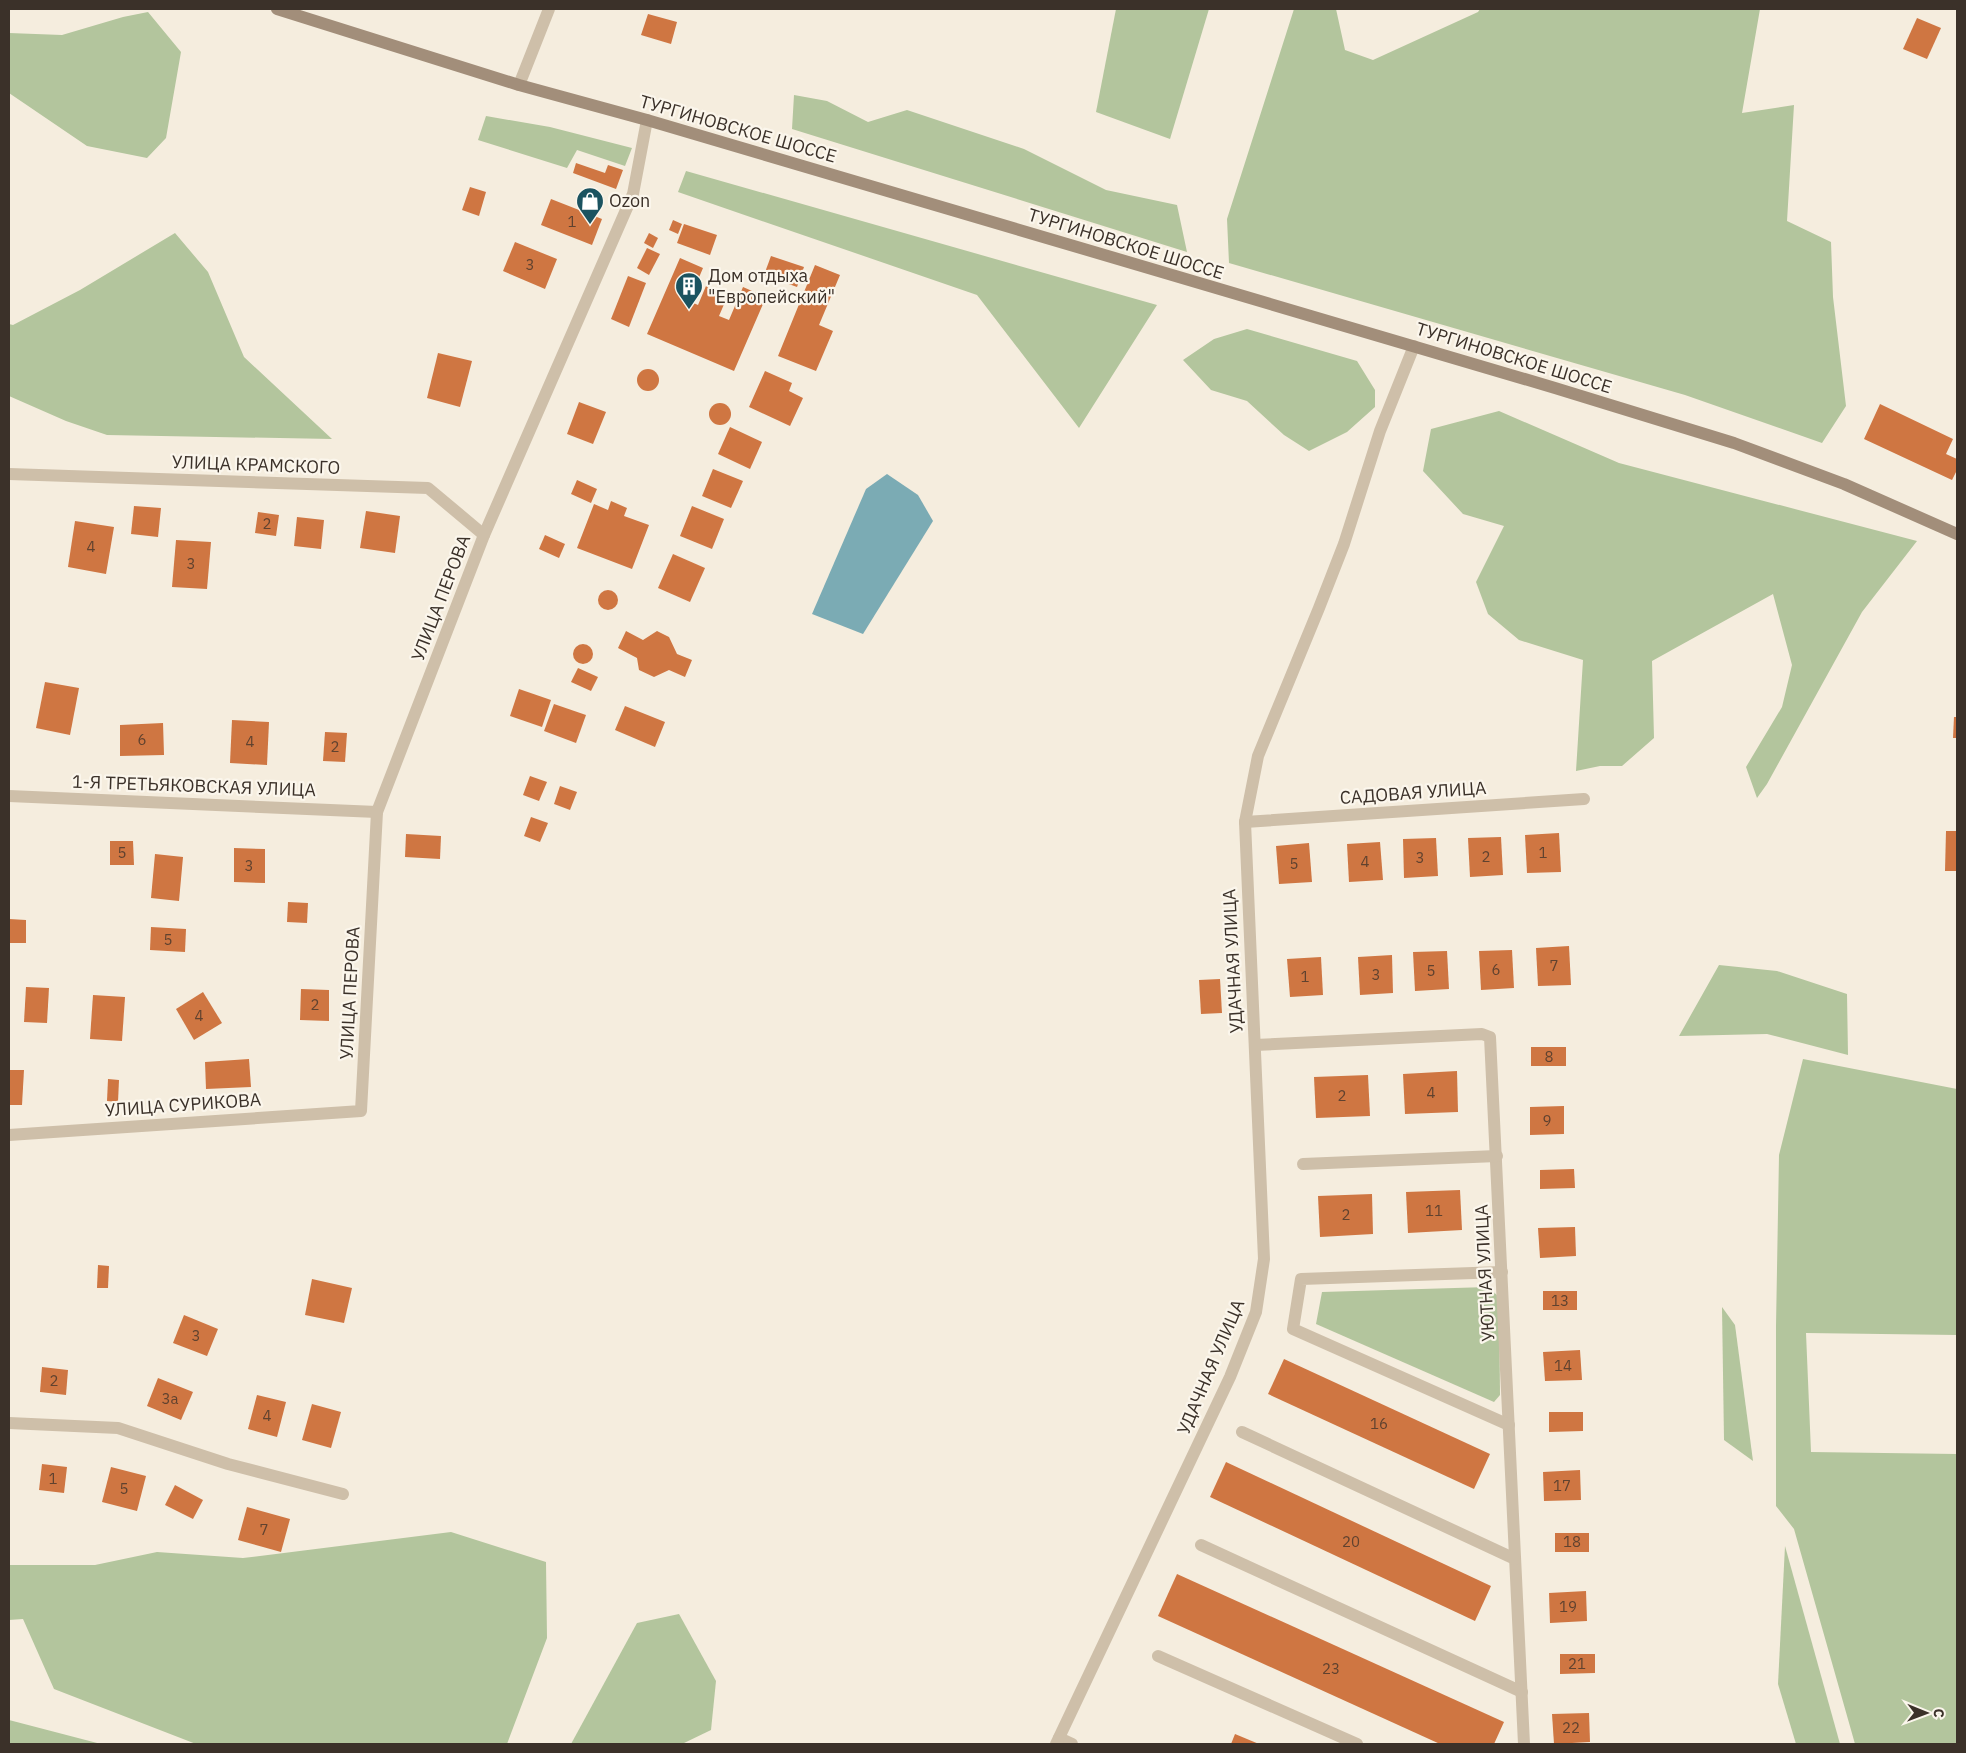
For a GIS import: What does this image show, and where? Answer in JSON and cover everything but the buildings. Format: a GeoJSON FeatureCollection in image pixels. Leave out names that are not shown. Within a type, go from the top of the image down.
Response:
{"type":"FeatureCollection","features":[{"type":"Feature","properties":{"kind":"main road","name":"ТУРГИНОВСКОЕ ШОССЕ"},"geometry":{"type":"LineString","coordinates":[[277,9],[519,85],[647,120],[1414,346],[1772,456],[1844,484],[1957,534]]}},
{"type":"Feature","properties":{"kind":"street"},"geometry":{"type":"LineString","coordinates":[[519,85],[549,9]]}},
{"type":"Feature","properties":{"kind":"street","name":"УЛИЦА ПЕРОВА"},"geometry":{"type":"LineString","coordinates":[[360,1111],[377,812],[484,535],[633,194],[647,120]]}},
{"type":"Feature","properties":{"kind":"street","name":"УДАЧНАЯ УЛИЦА"},"geometry":{"type":"LineString","coordinates":[[1057,1741],[1230,1377],[1256,1312],[1264,1259],[1245,822],[1258,756],[1320,608],[1344,544],[1380,431],[1414,346]]}},
{"type":"Feature","properties":{"kind":"street","name":"УЛИЦА КРАМСКОГО"},"geometry":{"type":"LineString","coordinates":[[9,474],[428,488],[484,535]]}},
{"type":"Feature","properties":{"kind":"street","name":"1-Я ТРЕТЬЯКОВСКАЯ УЛИЦА"},"geometry":{"type":"LineString","coordinates":[[9,796],[377,812]]}},
{"type":"Feature","properties":{"kind":"street","name":"САДОВАЯ УЛИЦА"},"geometry":{"type":"LineString","coordinates":[[1245,822],[1584,798]]}},
{"type":"Feature","properties":{"kind":"street","name":"УЮТНАЯ УЛИЦА"},"geometry":{"type":"LineString","coordinates":[[1255,1044],[1486,1035],[1490,1038],[1492,1044],[1524,1744]]}},
{"type":"Feature","properties":{"kind":"street","name":"УЛИЦА СУРИКОВА"},"geometry":{"type":"LineString","coordinates":[[9,1135],[360,1111]]}},
{"type":"Feature","properties":{"kind":"street"},"geometry":{"type":"LineString","coordinates":[[1303,1164],[1497,1156]]}},
{"type":"Feature","properties":{"kind":"street"},"geometry":{"type":"LineString","coordinates":[[1502,1272],[1301,1279],[1293,1329],[1509,1425]]}},
{"type":"Feature","properties":{"kind":"street"},"geometry":{"type":"LineString","coordinates":[[9,1423],[118,1428],[228,1464],[343,1494]]}},
{"type":"Feature","properties":{"kind":"street"},"geometry":{"type":"LineString","coordinates":[[1242,1432],[1515,1559]]}},
{"type":"Feature","properties":{"kind":"street"},"geometry":{"type":"LineString","coordinates":[[1201,1545],[1522,1692]]}},
{"type":"Feature","properties":{"kind":"street"},"geometry":{"type":"LineString","coordinates":[[1158,1656],[1357,1744]]}},
{"type":"Feature","properties":{"kind":"street"},"geometry":{"type":"LineString","coordinates":[[1057,1741],[1072,1744]]}},
{"type":"Feature","properties":{"kind":"green space"},"geometry":{"type":"Polygon","coordinates":[[[1116,9],[1209,9],[1170,139],[1096,112],[1116,9]]]}},
{"type":"Feature","properties":{"kind":"green space"},"geometry":{"type":"Polygon","coordinates":[[[1294,9],[1336,9],[1345,50],[1373,60],[1478,12],[1480,9],[1760,9],[1742,113],[1794,105],[1787,221],[1831,242],[1833,297],[1846,406],[1822,443],[1685,395],[1229,263],[1227,219],[1294,9]]]}},
{"type":"Feature","properties":{"kind":"green space"},"geometry":{"type":"Polygon","coordinates":[[[148,12],[181,52],[166,138],[147,158],[87,146],[9,93],[9,33],[62,35],[123,17],[148,12]]]}},
{"type":"Feature","properties":{"kind":"green space"},"geometry":{"type":"Polygon","coordinates":[[[794,95],[827,101],[868,122],[907,110],[1024,149],[1106,190],[1177,205],[1187,252],[792,129],[794,95]]]}},
{"type":"Feature","properties":{"kind":"green space"},"geometry":{"type":"Polygon","coordinates":[[[486,116],[550,127],[632,148],[625,166],[577,150],[567,168],[478,140],[486,116]]]}},
{"type":"Feature","properties":{"kind":"green space"},"geometry":{"type":"Polygon","coordinates":[[[686,171],[1157,305],[1079,428],[977,295],[678,192],[686,171]]]}},
{"type":"Feature","properties":{"kind":"green space"},"geometry":{"type":"Polygon","coordinates":[[[175,233],[208,272],[244,357],[332,439],[107,435],[66,421],[9,396],[9,324],[13,325],[80,290],[175,233]]]}},
{"type":"Feature","properties":{"kind":"green space"},"geometry":{"type":"Polygon","coordinates":[[[1247,329],[1357,361],[1375,390],[1375,407],[1347,432],[1309,451],[1284,435],[1247,401],[1211,390],[1183,360],[1214,339],[1247,329]]]}},
{"type":"Feature","properties":{"kind":"green space"},"geometry":{"type":"Polygon","coordinates":[[[1499,411],[1619,463],[1917,541],[1862,612],[1767,784],[1757,798],[1746,767],[1782,707],[1792,665],[1773,594],[1652,661],[1654,738],[1622,766],[1600,766],[1576,771],[1583,660],[1519,640],[1488,614],[1476,582],[1504,526],[1463,514],[1423,471],[1431,429],[1499,411]]]}},
{"type":"Feature","properties":{"kind":"green space"},"geometry":{"type":"Polygon","coordinates":[[[1719,965],[1777,971],[1847,994],[1848,1055],[1767,1034],[1679,1036],[1719,965]]]}},
{"type":"Feature","properties":{"kind":"green space"},"geometry":{"type":"Polygon","coordinates":[[[1803,1059],[1957,1089],[1957,1335],[1806,1333],[1811,1452],[1957,1454],[1957,1744],[1855,1744],[1794,1529],[1776,1506],[1776,1326],[1779,1155],[1803,1059]]]}},
{"type":"Feature","properties":{"kind":"green space"},"geometry":{"type":"Polygon","coordinates":[[[1488,1287],[1499,1297],[1500,1395],[1494,1402],[1316,1324],[1322,1292],[1488,1287]]]}},
{"type":"Feature","properties":{"kind":"green space"},"geometry":{"type":"Polygon","coordinates":[[[1722,1307],[1735,1325],[1753,1461],[1724,1440],[1722,1307]]]}},
{"type":"Feature","properties":{"kind":"green space"},"geometry":{"type":"Polygon","coordinates":[[[451,1532],[546,1562],[547,1638],[507,1744],[196,1744],[54,1689],[23,1619],[9,1620],[9,1565],[95,1565],[157,1552],[243,1558],[451,1532]]]}},
{"type":"Feature","properties":{"kind":"green space"},"geometry":{"type":"Polygon","coordinates":[[[1785,1546],[1840,1744],[1796,1744],[1778,1684],[1785,1546]]]}},
{"type":"Feature","properties":{"kind":"green space"},"geometry":{"type":"Polygon","coordinates":[[[679,1614],[716,1681],[711,1730],[682,1744],[571,1744],[637,1623],[679,1614]]]}},
{"type":"Feature","properties":{"kind":"green space"},"geometry":{"type":"Polygon","coordinates":[[[9,1720],[101,1744],[9,1744],[9,1720]]]}},
{"type":"Feature","properties":{"kind":"water"},"geometry":{"type":"Polygon","coordinates":[[[887,474],[918,495],[933,521],[863,634],[812,614],[866,489],[887,474]]]}},
{"type":"Feature","properties":{"kind":"place","name":"Ozon"},"geometry":{"type":"Point","coordinates":[590,225]}},
{"type":"Feature","properties":{"kind":"place","name":"Дом отдыха \"Европейский\""},"geometry":{"type":"Point","coordinates":[689,310]}}]}
